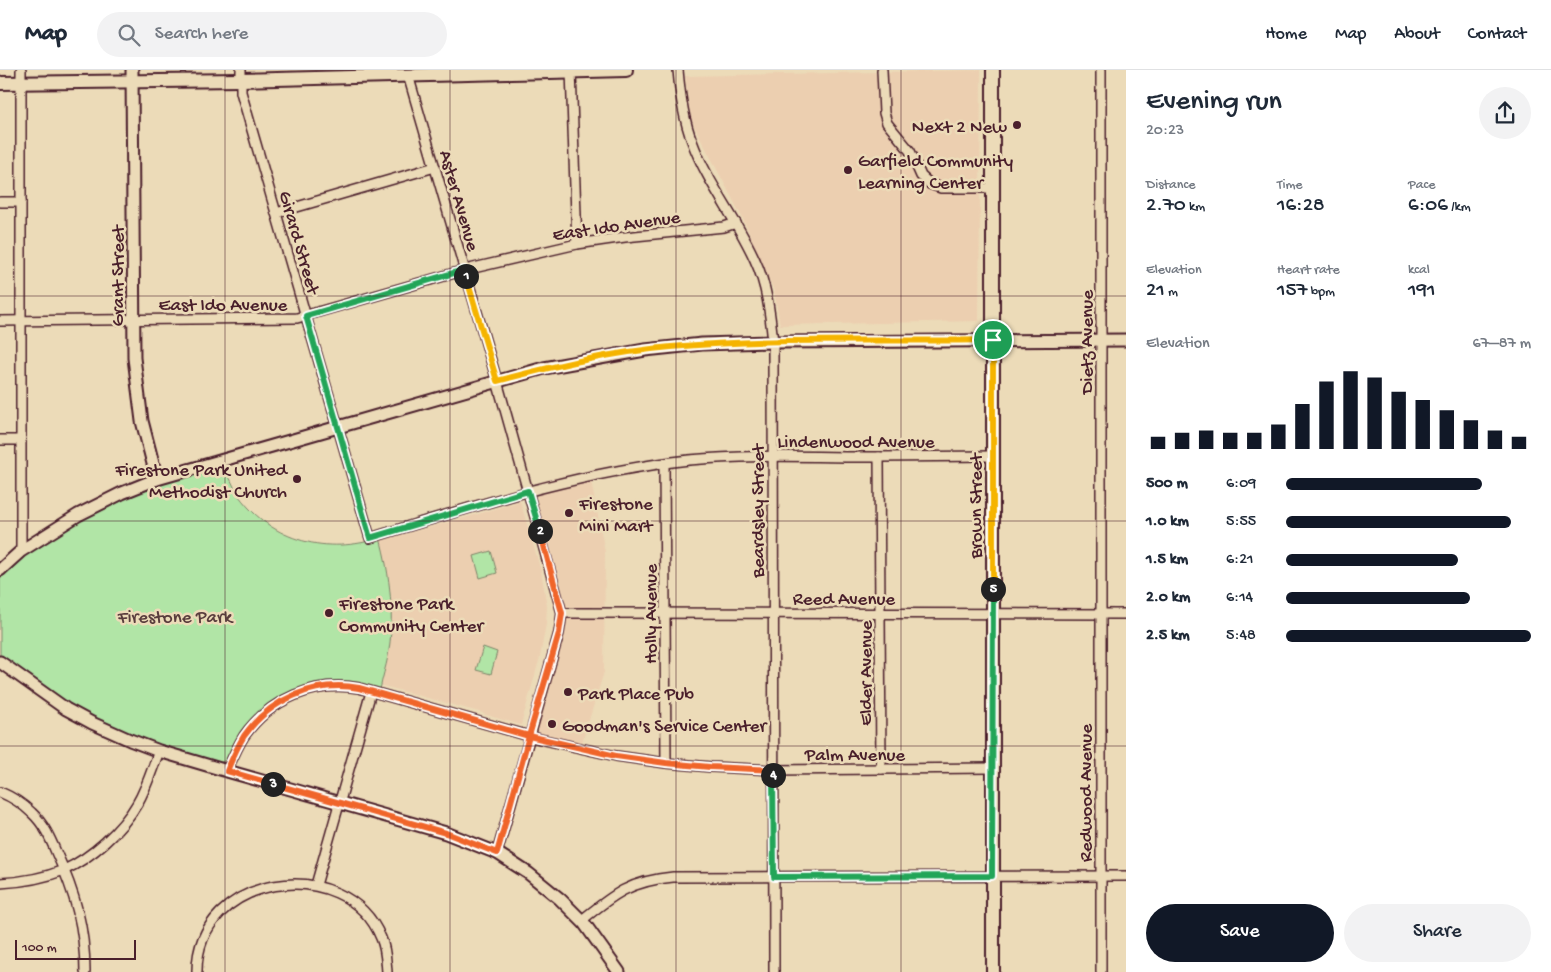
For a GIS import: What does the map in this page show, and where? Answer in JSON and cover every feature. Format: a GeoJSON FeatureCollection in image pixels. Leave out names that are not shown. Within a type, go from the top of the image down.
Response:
{"type":"FeatureCollection","features":[{"type":"Feature","properties":{"kind":"main road"},"geometry":{"type":"LineString","coordinates":[[0,83],[21,76],[352,73],[408,75],[463,72],[626,70]]}},
{"type":"Feature","properties":{"kind":"main road","name":"Brown Street"},"geometry":{"type":"LineString","coordinates":[[993,70],[993,972]]}},
{"type":"Feature","properties":{"kind":"street","name":"Beardsley Street"},"geometry":{"type":"LineString","coordinates":[[678,70],[680,98],[692,142],[755,260],[770,310],[773,342],[774,972]]}},
{"type":"Feature","properties":{"kind":"street"},"geometry":{"type":"LineString","coordinates":[[882,70],[884,111],[888,123],[910,151],[921,176],[930,184],[941,188],[992,188]]}},
{"type":"Feature","properties":{"kind":"street","name":"Dietz Avenue"},"geometry":{"type":"LineString","coordinates":[[1101,70],[1102,613]]}},
{"type":"Feature","properties":{"kind":"street"},"geometry":{"type":"LineString","coordinates":[[571,71],[577,244]]}},
{"type":"Feature","properties":{"kind":"street","name":"Grant Street"},"geometry":{"type":"LineString","coordinates":[[132,75],[134,358],[138,396],[149,452],[157,479]]}},
{"type":"Feature","properties":{"kind":"street","name":"Girard Street"},"geometry":{"type":"LineString","coordinates":[[241,75],[241,92],[370,538]]}},
{"type":"Feature","properties":{"kind":"street","name":"Aster Avenue"},"geometry":{"type":"LineString","coordinates":[[408,75],[562,613],[559,633],[497,853]]}},
{"type":"Feature","properties":{"kind":"street"},"geometry":{"type":"LineString","coordinates":[[21,76],[21,551]]}},
{"type":"Feature","properties":{"kind":"street"},"geometry":{"type":"LineString","coordinates":[[276,213],[435,167]]}},
{"type":"Feature","properties":{"kind":"street"},"geometry":{"type":"LineString","coordinates":[[0,202],[21,202]]}},
{"type":"Feature","properties":{"kind":"street","name":"East Ido Avenue"},"geometry":{"type":"LineString","coordinates":[[0,321],[287,319],[306,316],[464,270],[577,244],[641,235],[724,227],[736,223]]}},
{"type":"Feature","properties":{"kind":"street"},"geometry":{"type":"LineString","coordinates":[[0,570],[21,551],[85,511],[157,479],[497,381],[582,360],[645,350],[702,344],[1126,340]]}},
{"type":"Feature","properties":{"kind":"street"},"geometry":{"type":"LineString","coordinates":[[0,440],[21,440]]}},
{"type":"Feature","properties":{"kind":"street","name":"Lindenwood Avenue"},"geometry":{"type":"LineString","coordinates":[[370,538],[528,491],[602,474],[664,464],[715,458],[772,456],[992,456]]}},
{"type":"Feature","properties":{"kind":"street","name":"Elder Avenue"},"geometry":{"type":"LineString","coordinates":[[879,457],[880,769]]}},
{"type":"Feature","properties":{"kind":"street","name":"Holly Avenue"},"geometry":{"type":"LineString","coordinates":[[664,464],[666,763]]}},
{"type":"Feature","properties":{"kind":"street","name":"Reed Avenue"},"geometry":{"type":"LineString","coordinates":[[562,613],[1126,614]]}},
{"type":"Feature","properties":{"kind":"street","name":"Redwood Avenue"},"geometry":{"type":"LineString","coordinates":[[1101,972],[1102,613]]}},
{"type":"Feature","properties":{"kind":"street"},"geometry":{"type":"LineString","coordinates":[[0,662],[42,692],[84,718],[118,735],[159,751],[446,833],[497,853],[541,883],[582,920],[619,972]]}},
{"type":"Feature","properties":{"kind":"street","name":"Palm Avenue"},"geometry":{"type":"LineString","coordinates":[[227,771],[238,747],[255,723],[269,710],[281,701],[325,686],[352,687],[529,736],[616,756],[666,763],[773,770],[992,768]]}},
{"type":"Feature","properties":{"kind":"street"},"geometry":{"type":"LineString","coordinates":[[316,885],[371,692]]}},
{"type":"Feature","properties":{"kind":"street"},"geometry":{"type":"LineString","coordinates":[[0,882],[34,879],[64,869],[87,856],[106,841],[124,822],[143,793],[159,751]]}},
{"type":"Feature","properties":{"kind":"street"},"geometry":{"type":"LineString","coordinates":[[0,792],[20,803],[38,819],[50,838],[64,869],[79,913],[84,940],[85,972]]}},
{"type":"Feature","properties":{"kind":"street"},"geometry":{"type":"LineString","coordinates":[[582,920],[617,893],[638,883],[654,879],[1126,876]]}},
{"type":"Feature","properties":{"kind":"street"},"geometry":{"type":"LineString","coordinates":[[197,972],[202,938],[214,918],[233,901],[258,889],[275,886],[316,885],[348,899],[367,914],[381,937],[386,954],[387,972]]}},
{"type":"Feature","properties":{"kind":"shaded area","name":"Garfield Community Learning Center"},"geometry":{"type":"Polygon","coordinates":[[[981,70],[979,321],[780,325],[774,291],[743,219],[691,120],[685,76],[981,70]]]}},
{"type":"Feature","properties":{"kind":"shaded area"},"geometry":{"type":"Polygon","coordinates":[[[590,476],[605,552],[604,672],[580,749],[529,737],[562,613],[528,491],[590,476]]]}},
{"type":"Feature","properties":{"kind":"shaded area"},"geometry":{"type":"Polygon","coordinates":[[[520,501],[541,571],[547,606],[540,657],[521,725],[380,685],[388,655],[391,602],[379,541],[520,501]]]}},
{"type":"Feature","properties":{"kind":"green space","name":"Firestone Park"},"geometry":{"type":"Polygon","coordinates":[[[218,466],[225,471],[239,496],[253,512],[285,534],[302,541],[340,545],[380,538],[389,581],[391,612],[390,642],[380,690],[350,682],[330,682],[292,692],[275,700],[246,725],[226,760],[219,763],[121,730],[84,712],[57,697],[0,655],[0,576],[44,542],[107,505],[146,488],[218,466]]]}},
{"type":"Feature","properties":{"kind":"green space"},"geometry":{"type":"Polygon","coordinates":[[[491,551],[497,573],[480,578],[474,556],[491,551]]]}},
{"type":"Feature","properties":{"kind":"green space"},"geometry":{"type":"Polygon","coordinates":[[[483,647],[497,652],[491,674],[476,670],[483,647]]]}},
{"type":"Feature","properties":{"kind":"place","name":"Next 2 New"},"geometry":{"type":"Point","coordinates":[1017,125]}},
{"type":"Feature","properties":{"kind":"place","name":"Garfield Community Learning Center"},"geometry":{"type":"Point","coordinates":[848,170]}},
{"type":"Feature","properties":{"kind":"place","name":"Firestone Park United Methodist Church"},"geometry":{"type":"Point","coordinates":[297,479]}},
{"type":"Feature","properties":{"kind":"place","name":"Firestone Mini Mart"},"geometry":{"type":"Point","coordinates":[569,513]}},
{"type":"Feature","properties":{"kind":"place","name":"Firestone Park Community Center"},"geometry":{"type":"Point","coordinates":[329,613]}},
{"type":"Feature","properties":{"kind":"place","name":"Park Place Pub"},"geometry":{"type":"Point","coordinates":[568,692]}},
{"type":"Feature","properties":{"kind":"place","name":"Goodman's Service Center"},"geometry":{"type":"Point","coordinates":[552,724]}},
{"type":"Feature","properties":{"kind":"route"},"geometry":{"type":"LineString","coordinates":[[993,340],[702,344],[645,350],[582,360],[497,381],[464,270],[306,316],[370,538],[528,491],[562,613],[559,633],[529,736],[359,688],[325,686],[294,695],[281,701],[269,710],[245,736],[227,771],[446,833],[497,853],[529,736],[616,756],[666,763],[773,770],[774,877],[992,876],[993,340]]}}]}
